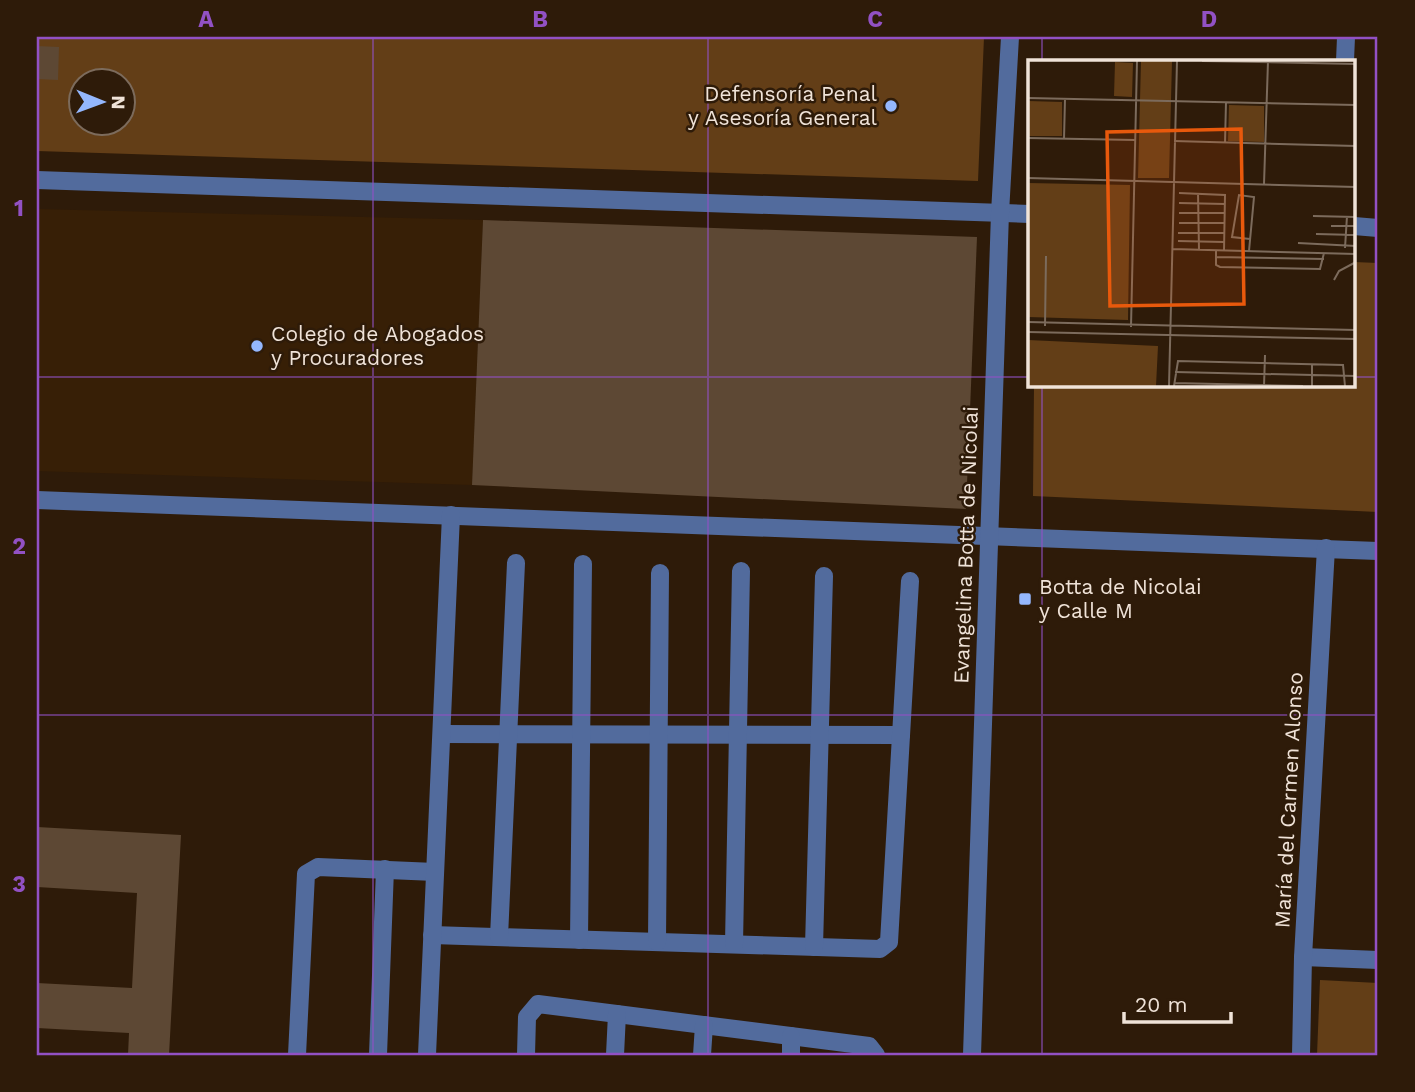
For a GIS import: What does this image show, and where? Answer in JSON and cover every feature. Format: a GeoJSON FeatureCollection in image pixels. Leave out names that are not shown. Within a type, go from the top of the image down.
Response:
{"type":"FeatureCollection","features":[{"type":"Feature","properties":{"kind":"street","name":"Evangelina Botta de Nicolai"},"geometry":{"type":"LineString","coordinates":[[972,1055],[1000,213],[1010,37]]}},
{"type":"Feature","properties":{"kind":"street"},"geometry":{"type":"LineString","coordinates":[[1345,60],[1346,37]]}},
{"type":"Feature","properties":{"kind":"street"},"geometry":{"type":"LineString","coordinates":[[37,180],[1028,214]]}},
{"type":"Feature","properties":{"kind":"street"},"geometry":{"type":"LineString","coordinates":[[1356,226],[1378,228]]}},
{"type":"Feature","properties":{"kind":"street"},"geometry":{"type":"LineString","coordinates":[[37,500],[989,534],[1378,551]]}},
{"type":"Feature","properties":{"kind":"street"},"geometry":{"type":"LineString","coordinates":[[427,1055],[451,515]]}},
{"type":"Feature","properties":{"kind":"street","name":"María del Carmen Alonso"},"geometry":{"type":"LineString","coordinates":[[1301,1055],[1303,957],[1326,548]]}},
{"type":"Feature","properties":{"kind":"street"},"geometry":{"type":"LineString","coordinates":[[499,937],[516,563]]}},
{"type":"Feature","properties":{"kind":"street"},"geometry":{"type":"LineString","coordinates":[[579,940],[583,564]]}},
{"type":"Feature","properties":{"kind":"street"},"geometry":{"type":"LineString","coordinates":[[734,944],[741,571]]}},
{"type":"Feature","properties":{"kind":"street"},"geometry":{"type":"LineString","coordinates":[[657,942],[660,573]]}},
{"type":"Feature","properties":{"kind":"street"},"geometry":{"type":"LineString","coordinates":[[814,947],[824,576]]}},
{"type":"Feature","properties":{"kind":"street"},"geometry":{"type":"LineString","coordinates":[[432,935],[880,949],[889,942],[910,581]]}},
{"type":"Feature","properties":{"kind":"street"},"geometry":{"type":"LineString","coordinates":[[442,734],[901,735]]}},
{"type":"Feature","properties":{"kind":"street"},"geometry":{"type":"LineString","coordinates":[[297,1055],[306,874],[318,867],[435,872]]}},
{"type":"Feature","properties":{"kind":"street"},"geometry":{"type":"LineString","coordinates":[[377,1055],[385,869]]}},
{"type":"Feature","properties":{"kind":"street"},"geometry":{"type":"LineString","coordinates":[[1303,957],[1378,960]]}},
{"type":"Feature","properties":{"kind":"street"},"geometry":{"type":"LineString","coordinates":[[526,1055],[527,1017],[538,1004],[869,1046],[876,1055]]}},
{"type":"Feature","properties":{"kind":"street"},"geometry":{"type":"LineString","coordinates":[[615,1055],[617,1014]]}},
{"type":"Feature","properties":{"kind":"street"},"geometry":{"type":"LineString","coordinates":[[702,1055],[704,1025]]}},
{"type":"Feature","properties":{"kind":"street"},"geometry":{"type":"LineString","coordinates":[[790,1055],[792,1036]]}},
{"type":"Feature","properties":{"kind":"shaded area"},"geometry":{"type":"Polygon","coordinates":[[[37,37],[984,37],[978,181],[37,151],[37,37]]]}},
{"type":"Feature","properties":{"kind":"shaded area","name":"Colegio de Abogados y Procuradores"},"geometry":{"type":"Polygon","coordinates":[[[37,209],[483,220],[472,485],[37,471],[37,209]]]}},
{"type":"Feature","properties":{"kind":"shaded area"},"geometry":{"type":"Polygon","coordinates":[[[1356,262],[1378,263],[1378,512],[1033,496],[1034,387],[1356,387],[1356,262]]]}},
{"type":"Feature","properties":{"kind":"shaded area"},"geometry":{"type":"Polygon","coordinates":[[[1320,980],[1378,983],[1378,1055],[1317,1055],[1320,980]]]}},
{"type":"Feature","properties":{"kind":"building"},"geometry":{"type":"Polygon","coordinates":[[[37,46],[59,47],[58,80],[37,79],[37,46]]]}},
{"type":"Feature","properties":{"kind":"building"},"geometry":{"type":"Polygon","coordinates":[[[483,220],[977,237],[966,509],[472,485],[483,220]]]}},
{"type":"Feature","properties":{"kind":"building"},"geometry":{"type":"Polygon","coordinates":[[[37,827],[181,835],[169,1055],[128,1055],[129,1033],[37,1028],[37,983],[132,988],[137,893],[37,887],[37,827]]]}},
{"type":"Feature","properties":{"kind":"place","name":"Defensoría Penal y Asesoría General"},"geometry":{"type":"Point","coordinates":[891,106]}},
{"type":"Feature","properties":{"kind":"place","name":"Colegio de Abogados y Procuradores"},"geometry":{"type":"Point","coordinates":[257,346]}},
{"type":"Feature","properties":{"kind":"place","name":"Botta de Nicolai y Calle M"},"geometry":{"type":"Point","coordinates":[1025,599]}}]}
